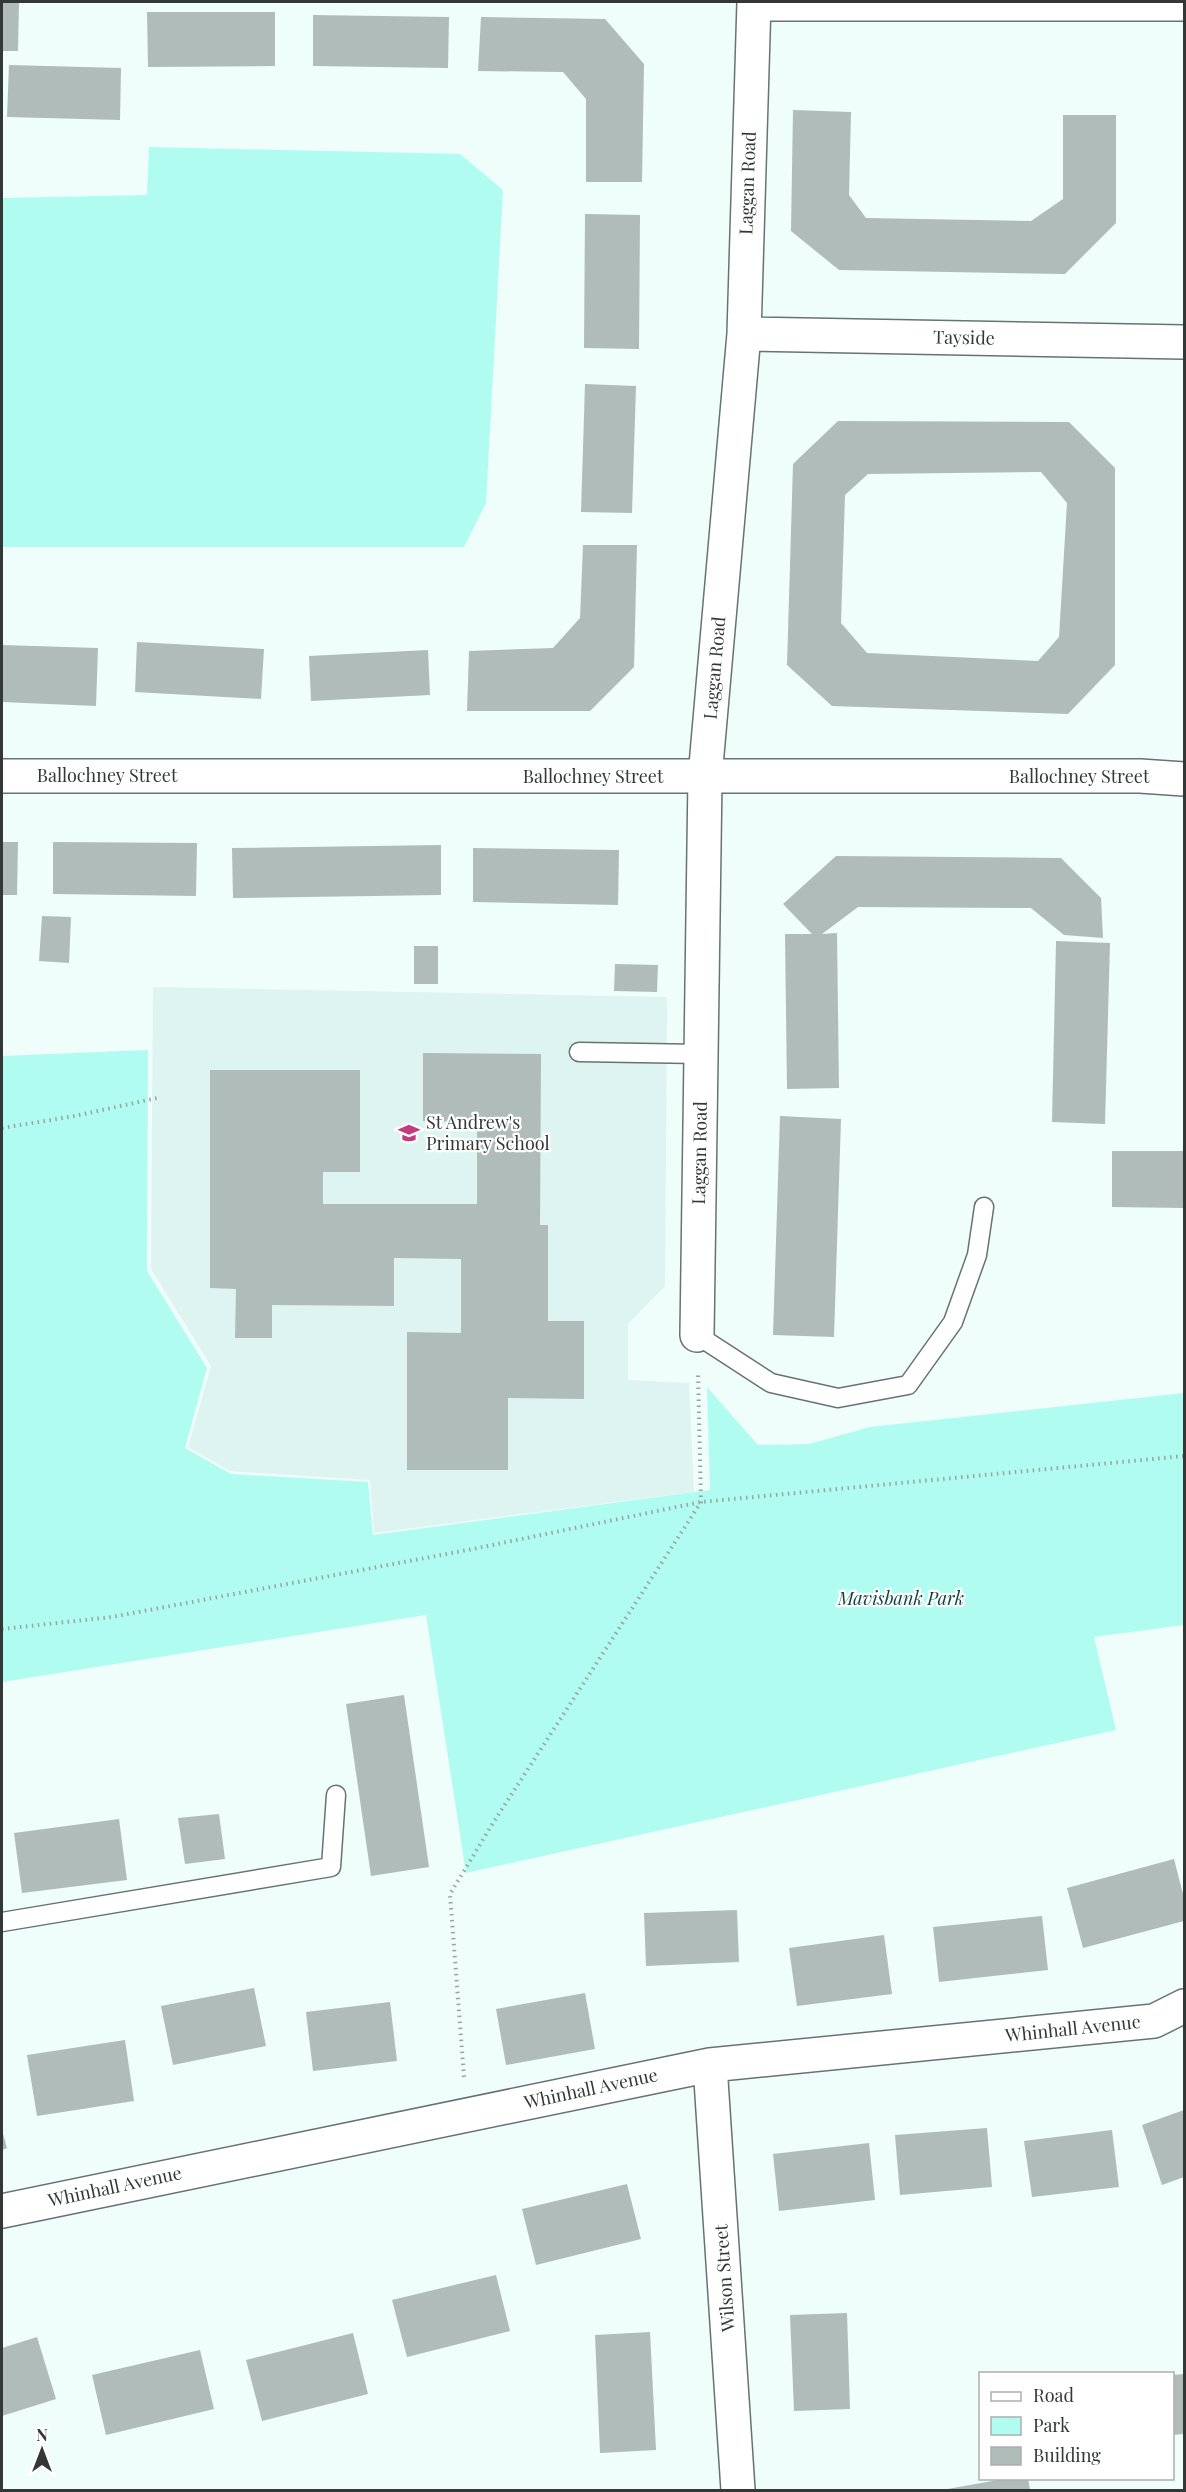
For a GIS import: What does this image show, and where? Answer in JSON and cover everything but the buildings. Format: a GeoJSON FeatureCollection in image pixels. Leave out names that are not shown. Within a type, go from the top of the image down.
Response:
{"type":"FeatureCollection","features":[{"type":"Feature","properties":{"kind":"street"},"geometry":{"type":"LineString","coordinates":[[754,3],[1185,4]]}},
{"type":"Feature","properties":{"kind":"street","name":"Laggan Road"},"geometry":{"type":"LineString","coordinates":[[698,1335],[705,777],[744,334],[754,3]]}},
{"type":"Feature","properties":{"kind":"street","name":"Tayside"},"geometry":{"type":"LineString","coordinates":[[744,334],[1185,342]]}},
{"type":"Feature","properties":{"kind":"street","name":"Ballochney Street"},"geometry":{"type":"LineString","coordinates":[[2,776],[1140,776],[1185,778]]}},
{"type":"Feature","properties":{"kind":"street","name":"Whinhall Avenue"},"geometry":{"type":"LineString","coordinates":[[2,2211],[710,2065],[1154,2021],[1185,2006]]}},
{"type":"Feature","properties":{"kind":"street","name":"Wilson Street"},"geometry":{"type":"LineString","coordinates":[[710,2065],[738,2490]]}},
{"type":"Feature","properties":{"kind":"lane"},"geometry":{"type":"LineString","coordinates":[[579,1052],[701,1054]]}},
{"type":"Feature","properties":{"kind":"lane"},"geometry":{"type":"LineString","coordinates":[[698,1335],[771,1383],[838,1398],[908,1385],[953,1323],[977,1256],[984,1207]]}},
{"type":"Feature","properties":{"kind":"lane"},"geometry":{"type":"LineString","coordinates":[[2,1922],[331,1867],[336,1795]]}},
{"type":"Feature","properties":{"kind":"path"},"geometry":{"type":"LineString","coordinates":[[2,1128],[75,1116],[157,1098]]}},
{"type":"Feature","properties":{"kind":"path"},"geometry":{"type":"LineString","coordinates":[[467,2114],[450,1894],[493,1823],[701,1502],[698,1335]]}},
{"type":"Feature","properties":{"kind":"path"},"geometry":{"type":"LineString","coordinates":[[2,1629],[112,1617],[461,1551],[701,1502],[1185,1456]]}},
{"type":"Feature","properties":{"kind":"shaded area","name":"St Andrew's Primary School"},"geometry":{"type":"Polygon","coordinates":[[[153,987],[667,997],[665,1286],[628,1324],[628,1380],[689,1383],[694,1492],[374,1533],[370,1480],[230,1471],[188,1447],[211,1366],[151,1269],[153,987]]]}},
{"type":"Feature","properties":{"kind":"green space"},"geometry":{"type":"Polygon","coordinates":[[[149,147],[460,154],[503,190],[486,503],[464,547],[2,547],[2,198],[147,195],[149,147]]]}},
{"type":"Feature","properties":{"kind":"green space","name":"Mavisbank Park"},"geometry":{"type":"Polygon","coordinates":[[[148,1050],[147,1271],[207,1368],[185,1448],[231,1474],[368,1482],[373,1535],[710,1490],[707,1387],[758,1445],[809,1444],[870,1427],[1184,1393],[1184,1625],[1094,1637],[1116,1730],[466,1873],[426,1615],[2,1682],[2,1056],[148,1050]]]}},
{"type":"Feature","properties":{"kind":"place","name":"St Andrew's Primary School"},"geometry":{"type":"Point","coordinates":[409,1133]}}]}
